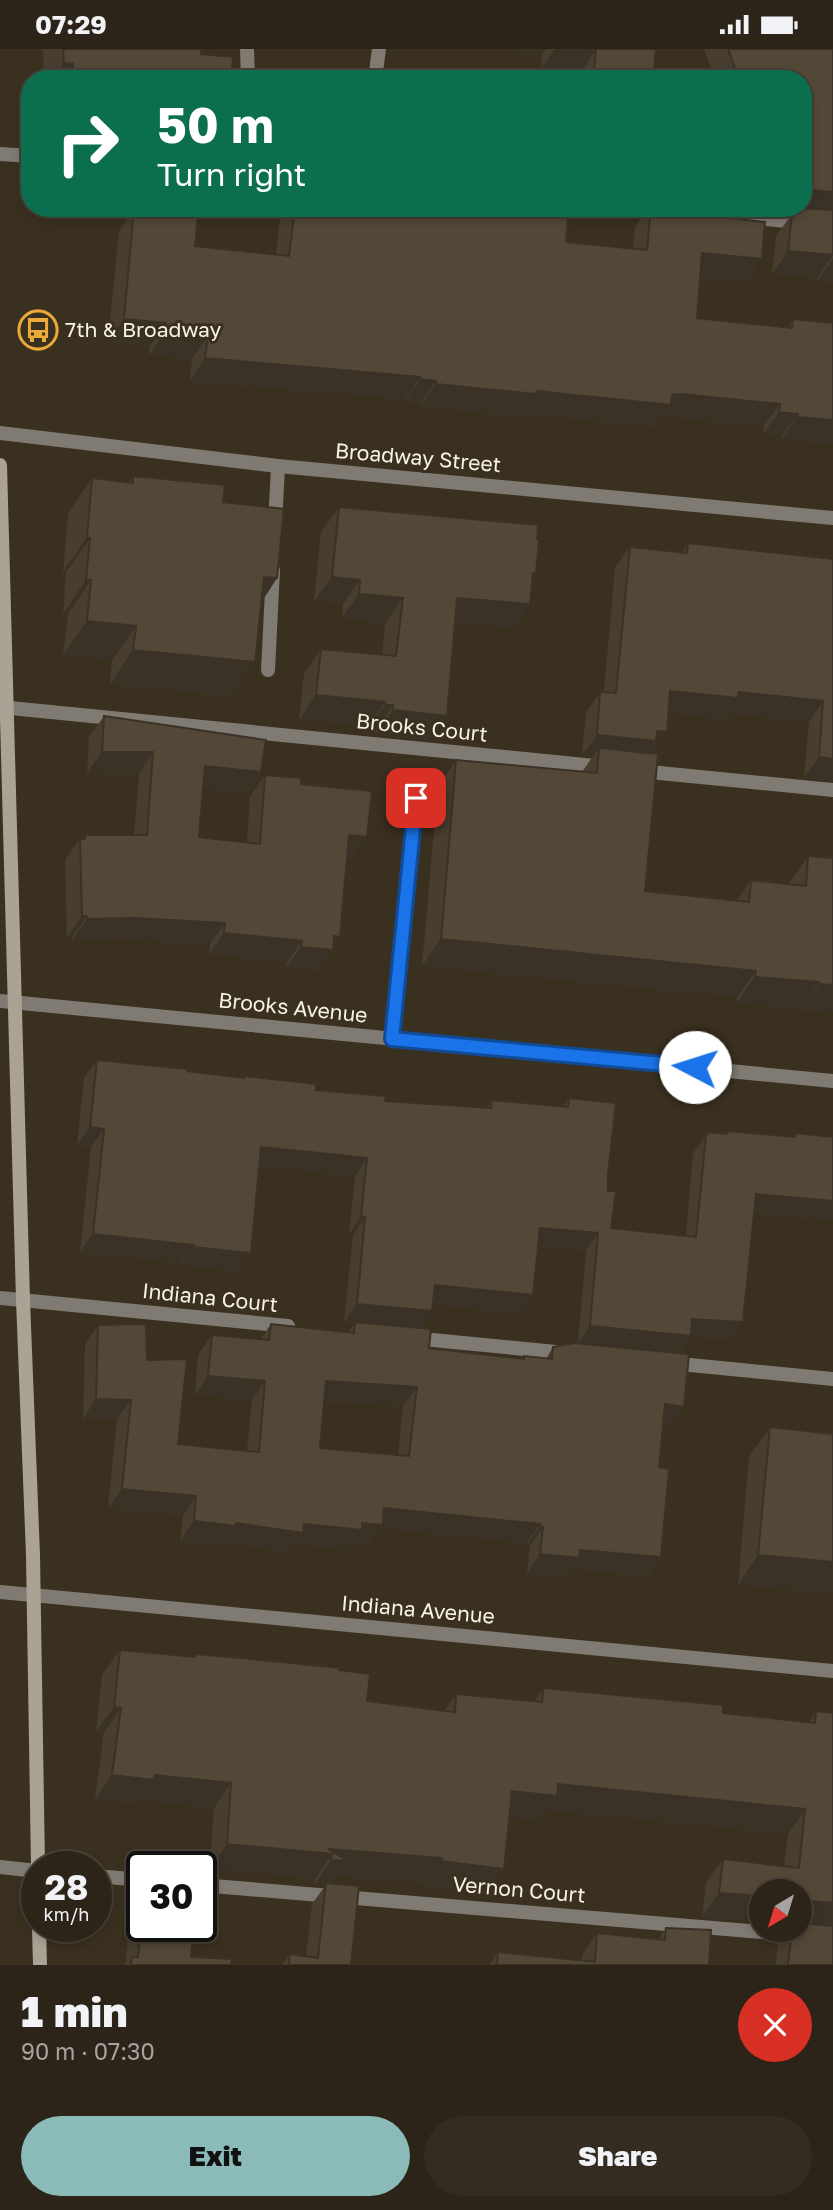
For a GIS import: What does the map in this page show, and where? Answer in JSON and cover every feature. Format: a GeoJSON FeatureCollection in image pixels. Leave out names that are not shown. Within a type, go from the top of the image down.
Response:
{"type":"FeatureCollection","features":[{"type":"Feature","properties":{"kind":"street"},"geometry":{"type":"LineString","coordinates":[[247,49],[248,70]]}},
{"type":"Feature","properties":{"kind":"street"},"geometry":{"type":"LineString","coordinates":[[376,70],[379,49]]}},
{"type":"Feature","properties":{"kind":"street"},"geometry":{"type":"LineString","coordinates":[[0,154],[21,155]]}},
{"type":"Feature","properties":{"kind":"street"},"geometry":{"type":"LineString","coordinates":[[740,217],[833,225]]}},
{"type":"Feature","properties":{"kind":"street","name":"Broadway Street"},"geometry":{"type":"LineString","coordinates":[[0,433],[278,466],[833,518]]}},
{"type":"Feature","properties":{"kind":"street"},"geometry":{"type":"LineString","coordinates":[[0,465],[3,707],[16,1003],[23,1300],[33,1555],[37,1851]]}},
{"type":"Feature","properties":{"kind":"street"},"geometry":{"type":"LineString","coordinates":[[268,670],[278,466]]}},
{"type":"Feature","properties":{"kind":"street","name":"Brooks Court"},"geometry":{"type":"LineString","coordinates":[[3,707],[833,790]]}},
{"type":"Feature","properties":{"kind":"street"},"geometry":{"type":"LineString","coordinates":[[392,1039],[416,798]]}},
{"type":"Feature","properties":{"kind":"street","name":"Brooks Avenue"},"geometry":{"type":"LineString","coordinates":[[0,1001],[833,1081]]}},
{"type":"Feature","properties":{"kind":"street","name":"Indiana Court"},"geometry":{"type":"LineString","coordinates":[[0,1298],[308,1328]]}},
{"type":"Feature","properties":{"kind":"street"},"geometry":{"type":"LineString","coordinates":[[391,1336],[584,1355]]}},
{"type":"Feature","properties":{"kind":"street"},"geometry":{"type":"LineString","coordinates":[[653,1362],[833,1379]]}},
{"type":"Feature","properties":{"kind":"street","name":"Indiana Avenue"},"geometry":{"type":"LineString","coordinates":[[0,1592],[833,1671]]}},
{"type":"Feature","properties":{"kind":"street"},"geometry":{"type":"LineString","coordinates":[[0,1867],[21,1868]]}},
{"type":"Feature","properties":{"kind":"street","name":"Vernon Court"},"geometry":{"type":"LineString","coordinates":[[217,1886],[833,1938]]}},
{"type":"Feature","properties":{"kind":"street"},"geometry":{"type":"LineString","coordinates":[[39,1942],[40,1965]]}},
{"type":"Feature","properties":{"kind":"building"},"geometry":{"type":"Polygon","coordinates":[[[63,49],[201,49],[201,54],[233,57],[232,70],[73,70],[73,64],[64,63],[63,49]]]}},
{"type":"Feature","properties":{"kind":"building"},"geometry":{"type":"Polygon","coordinates":[[[585,49],[656,49],[654,70],[594,70],[596,50],[585,49]]]}},
{"type":"Feature","properties":{"kind":"building"},"geometry":{"type":"Polygon","coordinates":[[[728,49],[833,49],[833,192],[812,190],[812,70],[736,70],[728,49]]]}},
{"type":"Feature","properties":{"kind":"building"},"geometry":{"type":"Polygon","coordinates":[[[812,209],[833,210],[833,255],[788,251],[792,217],[812,217],[812,209]]]}},
{"type":"Feature","properties":{"kind":"building"},"geometry":{"type":"Polygon","coordinates":[[[133,217],[198,217],[195,246],[289,256],[294,217],[568,217],[566,242],[647,250],[650,217],[722,217],[765,222],[762,259],[702,253],[697,318],[792,328],[793,319],[833,323],[833,420],[797,417],[798,414],[779,412],[780,404],[681,394],[672,395],[671,405],[436,384],[436,381],[420,377],[205,358],[208,336],[165,332],[166,323],[124,319],[133,217]]]}},
{"type":"Feature","properties":{"kind":"building"},"geometry":{"type":"Polygon","coordinates":[[[133,476],[225,485],[223,502],[284,509],[277,578],[264,577],[255,662],[133,650],[136,626],[87,621],[91,580],[86,580],[90,538],[87,537],[92,478],[133,483],[133,476]]]}},
{"type":"Feature","properties":{"kind":"building"},"geometry":{"type":"Polygon","coordinates":[[[339,507],[538,525],[536,573],[533,573],[530,604],[457,598],[447,716],[393,710],[393,705],[385,705],[385,702],[316,695],[321,649],[396,656],[403,598],[359,594],[360,580],[332,577],[339,507]]]}},
{"type":"Feature","properties":{"kind":"building"},"geometry":{"type":"Polygon","coordinates":[[[688,543],[833,559],[833,759],[819,757],[823,701],[739,692],[738,698],[670,691],[667,732],[657,731],[656,741],[597,735],[600,692],[616,693],[630,547],[687,553],[688,543]]]}},
{"type":"Feature","properties":{"kind":"building"},"geometry":{"type":"Polygon","coordinates":[[[104,716],[266,740],[261,772],[205,766],[199,837],[260,844],[265,775],[301,778],[301,784],[372,791],[367,837],[349,835],[340,937],[334,936],[333,950],[301,947],[302,941],[224,933],[225,923],[135,918],[87,919],[87,916],[82,916],[80,839],[85,839],[85,835],[147,835],[153,752],[102,752],[104,716]]]}},
{"type":"Feature","properties":{"kind":"building"},"geometry":{"type":"Polygon","coordinates":[[[599,748],[658,754],[645,891],[749,902],[751,880],[806,886],[808,856],[833,858],[833,985],[755,977],[756,971],[441,939],[456,760],[597,773],[599,748]]]}},
{"type":"Feature","properties":{"kind":"building"},"geometry":{"type":"Polygon","coordinates":[[[97,1060],[316,1084],[316,1090],[386,1096],[385,1101],[491,1108],[492,1100],[568,1107],[569,1098],[616,1103],[608,1174],[608,1191],[616,1191],[611,1228],[696,1237],[706,1135],[709,1132],[727,1134],[728,1131],[795,1137],[795,1133],[833,1137],[833,1201],[756,1194],[743,1322],[692,1319],[691,1336],[590,1326],[598,1233],[540,1228],[533,1295],[435,1285],[432,1311],[357,1304],[367,1158],[261,1147],[251,1253],[93,1234],[104,1129],[90,1127],[97,1060]]]}},
{"type":"Feature","properties":{"kind":"building"},"geometry":{"type":"Polygon","coordinates":[[[355,1322],[431,1329],[429,1348],[524,1359],[524,1356],[552,1359],[553,1347],[574,1343],[689,1354],[684,1407],[665,1404],[659,1467],[669,1469],[661,1557],[580,1550],[579,1558],[540,1554],[543,1527],[540,1527],[540,1524],[384,1508],[383,1525],[362,1523],[362,1530],[304,1524],[303,1533],[236,1523],[236,1526],[194,1521],[196,1496],[122,1489],[131,1400],[96,1399],[98,1325],[146,1324],[147,1360],[187,1359],[178,1444],[259,1452],[265,1381],[208,1376],[212,1335],[269,1340],[271,1324],[354,1333],[355,1322]],[[326,1381],[320,1448],[409,1456],[417,1387],[326,1381]]]}},
{"type":"Feature","properties":{"kind":"building"},"geometry":{"type":"Polygon","coordinates":[[[770,1427],[833,1434],[833,1562],[758,1555],[770,1427]]]}},
{"type":"Feature","properties":{"kind":"building"},"geometry":{"type":"Polygon","coordinates":[[[120,1650],[195,1657],[195,1654],[340,1668],[339,1670],[370,1674],[367,1701],[455,1712],[456,1694],[542,1702],[543,1688],[723,1705],[723,1713],[815,1723],[816,1711],[833,1713],[833,1903],[812,1901],[812,1879],[749,1879],[749,1895],[719,1893],[723,1859],[799,1868],[805,1809],[558,1784],[557,1796],[512,1791],[504,1869],[440,1861],[442,1858],[328,1849],[348,1861],[331,1860],[332,1854],[227,1844],[231,1783],[155,1775],[154,1780],[112,1775],[121,1708],[114,1707],[120,1650]]]}},
{"type":"Feature","properties":{"kind":"building"},"geometry":{"type":"Polygon","coordinates":[[[326,1883],[359,1886],[351,1965],[289,1965],[290,1954],[318,1958],[326,1883]]]}},
{"type":"Feature","properties":{"kind":"building"},"geometry":{"type":"Polygon","coordinates":[[[812,1924],[833,1926],[833,1965],[788,1965],[791,1943],[812,1943],[812,1924]]]}},
{"type":"Feature","properties":{"kind":"building"},"geometry":{"type":"Polygon","coordinates":[[[666,1928],[711,1930],[709,1965],[497,1965],[498,1952],[595,1962],[597,1933],[665,1940],[666,1928]]]}},
{"type":"Feature","properties":{"kind":"building"},"geometry":{"type":"Polygon","coordinates":[[[140,1942],[192,1942],[191,1957],[232,1959],[231,1965],[131,1965],[132,1957],[138,1957],[140,1942]]]}},
{"type":"Feature","properties":{"kind":"place","name":"7th & Broadway"},"geometry":{"type":"Point","coordinates":[38,330]}},
{"type":"Feature","properties":{"kind":"route"},"geometry":{"type":"LineString","coordinates":[[416,798],[392,1039],[695,1067]]}}]}
